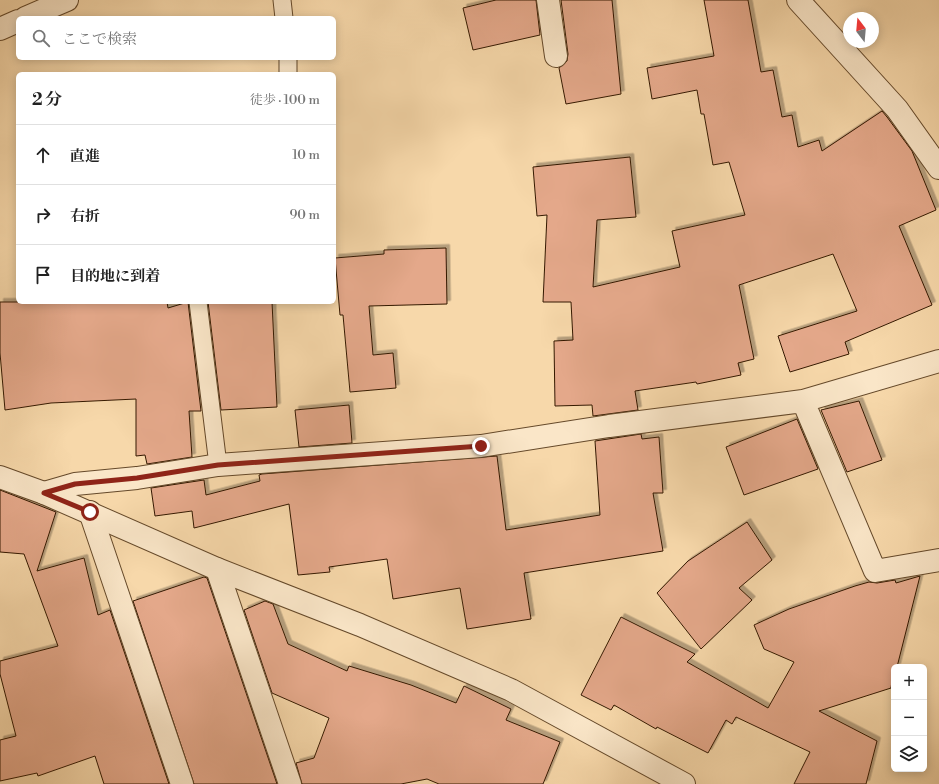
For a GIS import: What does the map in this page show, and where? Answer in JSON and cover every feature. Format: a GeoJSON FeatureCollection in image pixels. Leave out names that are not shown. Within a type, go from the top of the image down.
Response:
{"type":"FeatureCollection","features":[{"type":"Feature","properties":{"kind":"street"},"geometry":{"type":"LineString","coordinates":[[30,16],[67,0]]}},
{"type":"Feature","properties":{"kind":"street"},"geometry":{"type":"LineString","coordinates":[[548,0],[556,56]]}},
{"type":"Feature","properties":{"kind":"street"},"geometry":{"type":"LineString","coordinates":[[798,0],[897,109],[939,168]]}},
{"type":"Feature","properties":{"kind":"street"},"geometry":{"type":"LineString","coordinates":[[0,29],[16,22]]}},
{"type":"Feature","properties":{"kind":"street"},"geometry":{"type":"LineString","coordinates":[[44,493],[75,484],[137,478],[218,465],[481,446],[609,426],[803,401],[939,361]]}},
{"type":"Feature","properties":{"kind":"street"},"geometry":{"type":"LineString","coordinates":[[803,401],[875,571],[939,560]]}},
{"type":"Feature","properties":{"kind":"street"},"geometry":{"type":"LineString","coordinates":[[0,478],[44,493],[90,512],[217,569],[360,625],[511,690],[674,780]]}},
{"type":"Feature","properties":{"kind":"street"},"geometry":{"type":"LineString","coordinates":[[90,512],[182,784]]}},
{"type":"Feature","properties":{"kind":"street"},"geometry":{"type":"LineString","coordinates":[[217,569],[290,784]]}},
{"type":"Feature","properties":{"kind":"lane"},"geometry":{"type":"LineString","coordinates":[[282,0],[284,16]]}},
{"type":"Feature","properties":{"kind":"lane"},"geometry":{"type":"LineString","coordinates":[[288,60],[288,72]]}},
{"type":"Feature","properties":{"kind":"lane"},"geometry":{"type":"LineString","coordinates":[[198,304],[218,465]]}},
{"type":"Feature","properties":{"kind":"building"},"geometry":{"type":"Polygon","coordinates":[[[496,0],[536,0],[540,35],[473,50],[463,8],[496,0]]]}},
{"type":"Feature","properties":{"kind":"building"},"geometry":{"type":"Polygon","coordinates":[[[561,0],[612,0],[621,94],[566,104],[559,68],[567,61],[568,54],[561,0]]]}},
{"type":"Feature","properties":{"kind":"building"},"geometry":{"type":"Polygon","coordinates":[[[704,0],[748,0],[761,72],[773,70],[782,117],[792,115],[798,147],[819,140],[822,151],[882,111],[887,117],[912,151],[936,210],[899,226],[932,305],[845,342],[849,354],[790,372],[778,336],[857,311],[833,254],[739,285],[754,359],[738,363],[741,375],[697,384],[696,382],[635,391],[638,410],[593,416],[592,405],[555,406],[554,341],[573,340],[571,302],[543,302],[547,215],[537,216],[533,167],[630,157],[636,217],[597,220],[593,287],[680,267],[672,231],[745,215],[729,162],[713,165],[704,114],[701,114],[697,90],[652,99],[647,68],[714,56],[704,0]]]}},
{"type":"Feature","properties":{"kind":"building"},"geometry":{"type":"Polygon","coordinates":[[[446,248],[447,304],[369,306],[373,355],[393,353],[396,388],[350,392],[343,315],[340,315],[336,258],[384,254],[384,250],[446,248]]]}},
{"type":"Feature","properties":{"kind":"building"},"geometry":{"type":"Polygon","coordinates":[[[0,302],[16,302],[16,304],[167,304],[168,308],[181,304],[188,304],[201,411],[189,411],[192,457],[147,464],[145,455],[136,456],[136,399],[51,403],[5,410],[0,353],[0,302]]]}},
{"type":"Feature","properties":{"kind":"building"},"geometry":{"type":"Polygon","coordinates":[[[208,304],[272,304],[277,407],[221,410],[208,304]]]}},
{"type":"Feature","properties":{"kind":"building"},"geometry":{"type":"Polygon","coordinates":[[[859,401],[882,460],[847,472],[821,410],[859,401]]]}},
{"type":"Feature","properties":{"kind":"building"},"geometry":{"type":"Polygon","coordinates":[[[349,405],[352,443],[299,447],[295,410],[349,405]]]}},
{"type":"Feature","properties":{"kind":"building"},"geometry":{"type":"Polygon","coordinates":[[[797,419],[818,469],[744,495],[726,447],[797,419]]]}},
{"type":"Feature","properties":{"kind":"building"},"geometry":{"type":"Polygon","coordinates":[[[641,434],[642,439],[659,437],[663,493],[653,493],[663,551],[524,573],[531,619],[467,629],[460,588],[393,599],[387,559],[329,567],[330,572],[298,575],[289,504],[194,528],[192,511],[155,516],[151,488],[204,480],[206,495],[260,481],[259,475],[262,474],[497,456],[506,530],[600,515],[595,441],[641,434]]]}},
{"type":"Feature","properties":{"kind":"building"},"geometry":{"type":"Polygon","coordinates":[[[0,490],[56,512],[37,571],[84,558],[98,615],[110,610],[169,784],[104,784],[95,756],[38,776],[37,773],[0,781],[0,740],[16,736],[0,674],[0,661],[58,646],[24,554],[0,552],[0,490]]]}},
{"type":"Feature","properties":{"kind":"building"},"geometry":{"type":"Polygon","coordinates":[[[747,522],[772,560],[739,588],[752,600],[701,649],[657,593],[688,561],[747,522]]]}},
{"type":"Feature","properties":{"kind":"building"},"geometry":{"type":"Polygon","coordinates":[[[920,576],[898,664],[891,664],[891,688],[819,711],[877,741],[866,784],[794,784],[810,752],[736,717],[732,724],[726,720],[708,753],[657,727],[656,729],[614,705],[611,710],[581,695],[621,617],[695,654],[687,662],[768,708],[794,662],[764,649],[754,625],[789,609],[855,586],[869,582],[877,583],[895,580],[896,583],[920,576]]]}},
{"type":"Feature","properties":{"kind":"building"},"geometry":{"type":"Polygon","coordinates":[[[204,577],[207,578],[277,784],[194,784],[133,601],[204,577]]]}},
{"type":"Feature","properties":{"kind":"building"},"geometry":{"type":"Polygon","coordinates":[[[265,601],[273,604],[288,644],[347,671],[349,666],[411,685],[456,703],[464,686],[511,709],[506,720],[560,742],[543,784],[439,784],[427,779],[401,784],[302,784],[296,763],[314,758],[329,718],[272,693],[244,610],[265,601]]]}},
{"type":"Feature","properties":{"kind":"route"},"geometry":{"type":"LineString","coordinates":[[90,512],[44,493],[75,484],[137,478],[218,465],[481,446]]}}]}
